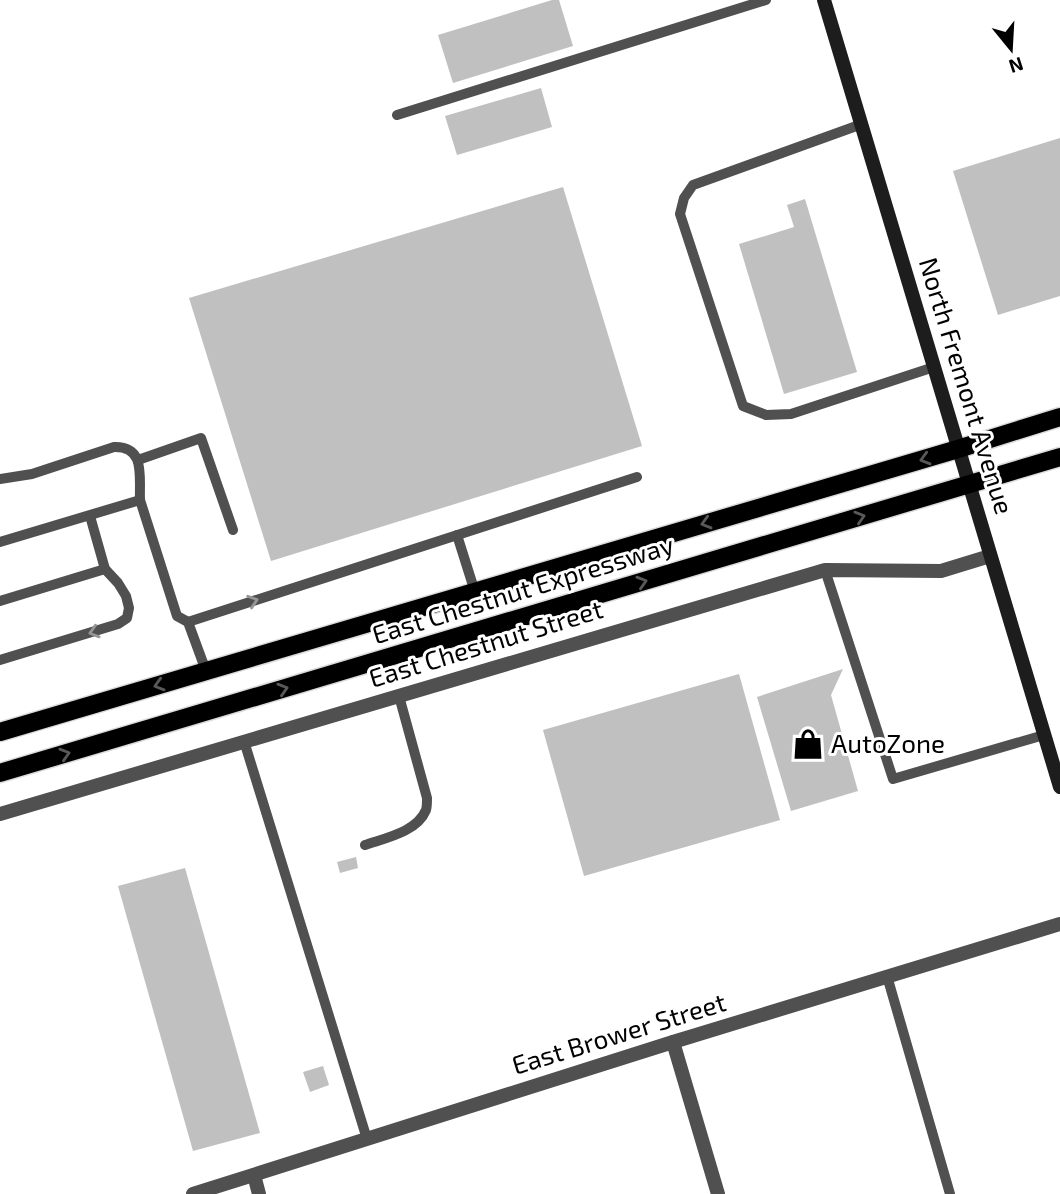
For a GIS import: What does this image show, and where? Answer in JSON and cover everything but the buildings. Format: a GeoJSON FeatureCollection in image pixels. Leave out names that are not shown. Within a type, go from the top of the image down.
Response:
{"type":"FeatureCollection","features":[{"type":"Feature","properties":{"kind":"main road","name":"East Chestnut Expressway"},"geometry":{"type":"LineString","coordinates":[[0,732],[1060,417]]}},
{"type":"Feature","properties":{"kind":"main road","name":"East Chestnut Expressway"},"geometry":{"type":"LineString","coordinates":[[0,774],[1060,457]]}},
{"type":"Feature","properties":{"kind":"street","name":"North Fremont Avenue"},"geometry":{"type":"LineString","coordinates":[[824,0],[1060,787]]}},
{"type":"Feature","properties":{"kind":"street","name":"East Chestnut Street"},"geometry":{"type":"LineString","coordinates":[[0,814],[825,569],[941,571],[990,556]]}},
{"type":"Feature","properties":{"kind":"street","name":"East Brower Street"},"geometry":{"type":"LineString","coordinates":[[193,1194],[673,1042],[1060,924]]}},
{"type":"Feature","properties":{"kind":"street"},"geometry":{"type":"LineString","coordinates":[[673,1042],[718,1194]]}},
{"type":"Feature","properties":{"kind":"street"},"geometry":{"type":"LineString","coordinates":[[254,1175],[259,1194]]}},
{"type":"Feature","properties":{"kind":"lane"},"geometry":{"type":"LineString","coordinates":[[397,115],[766,0]]}},
{"type":"Feature","properties":{"kind":"lane"},"geometry":{"type":"LineString","coordinates":[[862,124],[693,185],[684,198],[680,214],[743,407],[765,415],[791,414],[934,367]]}},
{"type":"Feature","properties":{"kind":"lane"},"geometry":{"type":"LineString","coordinates":[[138,460],[201,438],[233,530]]}},
{"type":"Feature","properties":{"kind":"lane"},"geometry":{"type":"LineString","coordinates":[[0,479],[32,474],[114,447],[132,450],[138,460],[140,500],[177,617],[188,622],[637,477]]}},
{"type":"Feature","properties":{"kind":"lane"},"geometry":{"type":"LineString","coordinates":[[0,542],[140,500]]}},
{"type":"Feature","properties":{"kind":"lane"},"geometry":{"type":"LineString","coordinates":[[0,660],[118,624],[127,618],[129,608],[126,596],[105,569],[90,516]]}},
{"type":"Feature","properties":{"kind":"lane"},"geometry":{"type":"LineString","coordinates":[[457,535],[475,592]]}},
{"type":"Feature","properties":{"kind":"lane"},"geometry":{"type":"LineString","coordinates":[[0,601],[105,569]]}},
{"type":"Feature","properties":{"kind":"lane"},"geometry":{"type":"LineString","coordinates":[[825,569],[893,779],[1044,735]]}},
{"type":"Feature","properties":{"kind":"lane"},"geometry":{"type":"LineString","coordinates":[[188,622],[206,671]]}},
{"type":"Feature","properties":{"kind":"lane"},"geometry":{"type":"LineString","coordinates":[[365,845],[408,829],[418,822],[425,810],[427,798],[399,696]]}},
{"type":"Feature","properties":{"kind":"lane"},"geometry":{"type":"LineString","coordinates":[[244,741],[367,1139]]}},
{"type":"Feature","properties":{"kind":"lane"},"geometry":{"type":"LineString","coordinates":[[887,976],[950,1194]]}},
{"type":"Feature","properties":{"kind":"place","name":"AutoZone"},"geometry":{"type":"Point","coordinates":[808,744]}}]}
